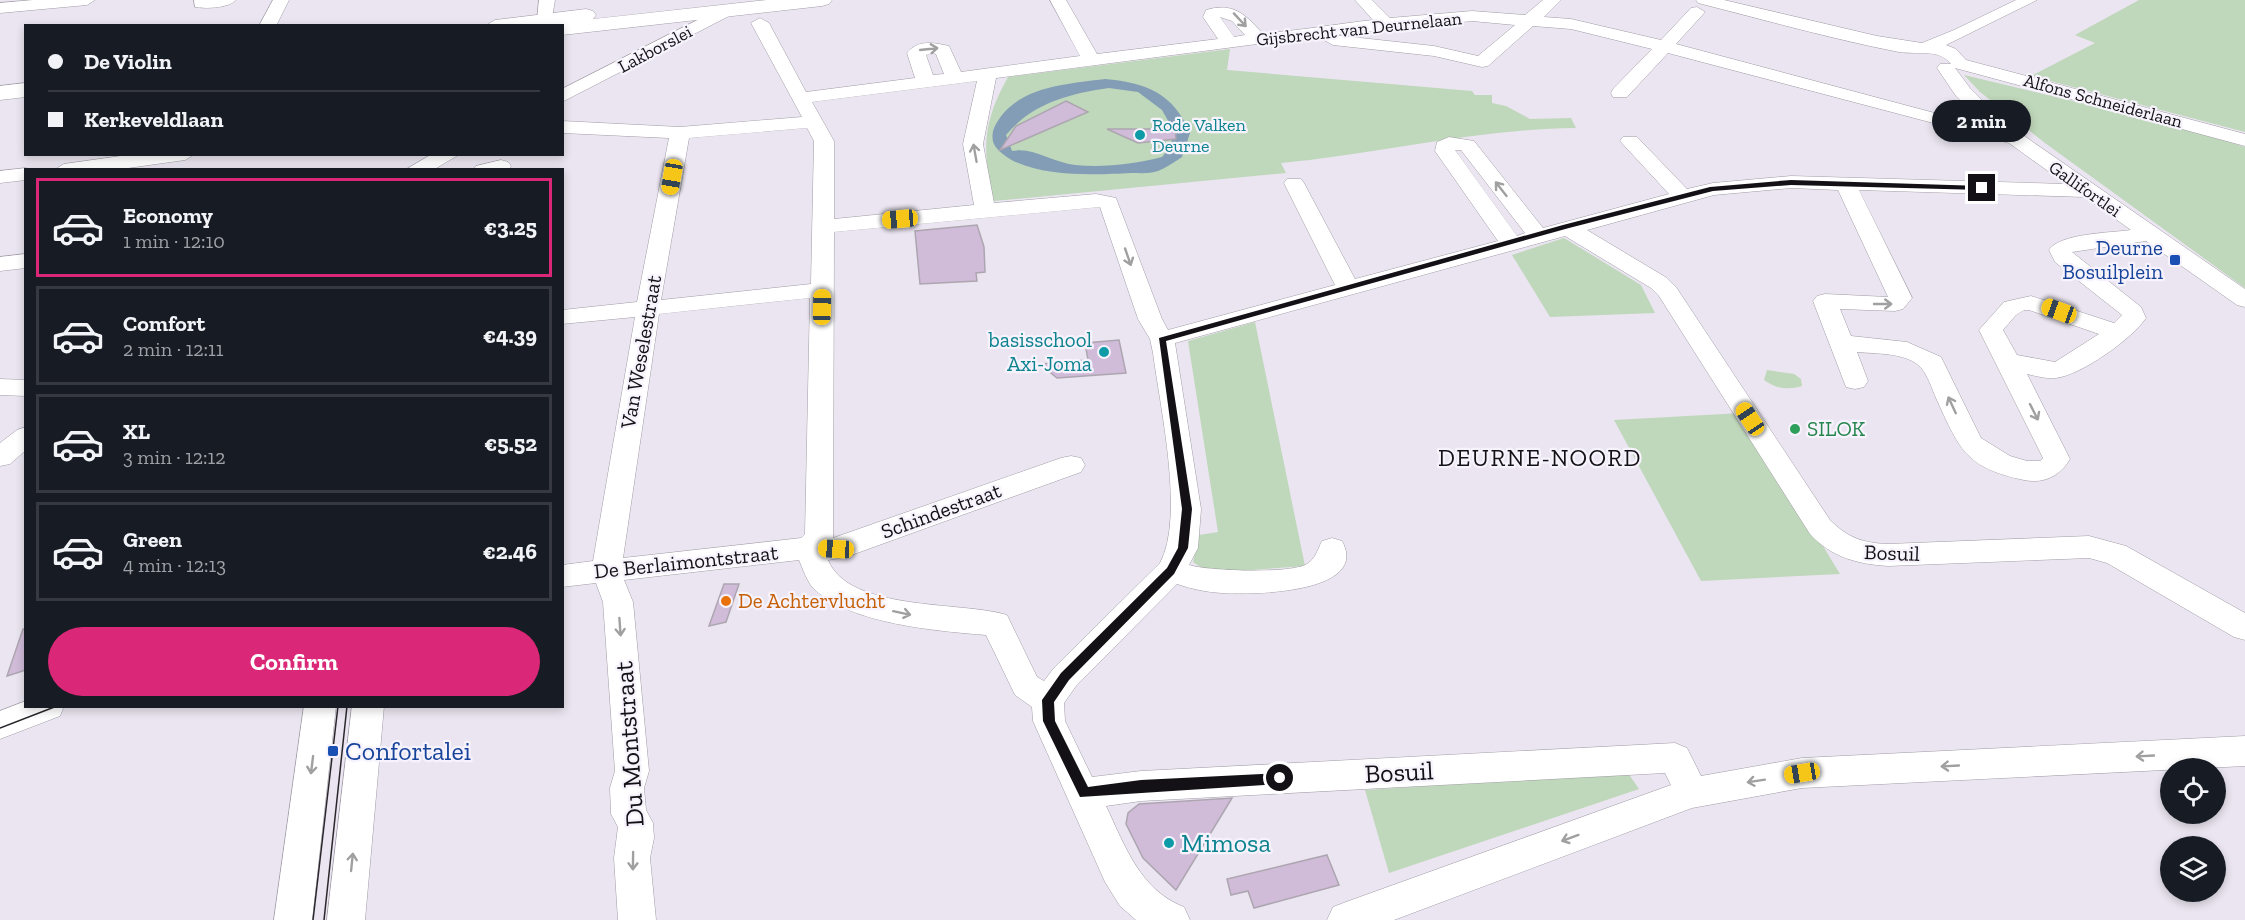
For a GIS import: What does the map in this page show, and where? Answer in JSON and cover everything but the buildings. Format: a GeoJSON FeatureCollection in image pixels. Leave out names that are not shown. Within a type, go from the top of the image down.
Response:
{"type":"FeatureCollection","features":[{"type":"Feature","properties":{"kind":"main road","name":"Lakborslei"},"geometry":{"type":"LineString","coordinates":[[725,4],[746,0]]}},
{"type":"Feature","properties":{"kind":"main road"},"geometry":{"type":"LineString","coordinates":[[506,24],[552,16],[822,0]]}},
{"type":"Feature","properties":{"kind":"main road"},"geometry":{"type":"LineString","coordinates":[[552,16],[600,25],[700,14],[725,4]]}},
{"type":"Feature","properties":{"kind":"main road"},"geometry":{"type":"LineString","coordinates":[[0,80],[24,77]]}},
{"type":"Feature","properties":{"kind":"main road"},"geometry":{"type":"LineString","coordinates":[[0,93],[24,90]]}},
{"type":"Feature","properties":{"kind":"street"},"geometry":{"type":"LineString","coordinates":[[0,8],[87,0]]}},
{"type":"Feature","properties":{"kind":"street"},"geometry":{"type":"LineString","coordinates":[[202,0],[201,3],[228,0]]}},
{"type":"Feature","properties":{"kind":"street"},"geometry":{"type":"LineString","coordinates":[[268,24],[281,0]]}},
{"type":"Feature","properties":{"kind":"street"},"geometry":{"type":"LineString","coordinates":[[1058,0],[1091,60]]}},
{"type":"Feature","properties":{"kind":"street"},"geometry":{"type":"LineString","coordinates":[[1363,0],[1386,23]]}},
{"type":"Feature","properties":{"kind":"street"},"geometry":{"type":"LineString","coordinates":[[1314,35],[1340,41],[1434,51],[1482,62],[1554,0]]}},
{"type":"Feature","properties":{"kind":"street"},"geometry":{"type":"LineString","coordinates":[[1917,50],[1960,34],[2029,0]]}},
{"type":"Feature","properties":{"kind":"street","name":"Lakborslei"},"geometry":{"type":"LineString","coordinates":[[564,96],[624,59],[725,4]]}},
{"type":"Feature","properties":{"kind":"street"},"geometry":{"type":"LineString","coordinates":[[1620,93],[1701,6]]}},
{"type":"Feature","properties":{"kind":"street","name":"Alfons Schneiderlaan"},"geometry":{"type":"LineString","coordinates":[[1701,6],[1917,50],[1931,64],[1950,61],[2245,140]]}},
{"type":"Feature","properties":{"kind":"street"},"geometry":{"type":"LineString","coordinates":[[1230,43],[1211,17],[1212,14],[1222,10],[1235,14],[1257,39]]}},
{"type":"Feature","properties":{"kind":"street","name":"Lakborslei"},"geometry":{"type":"LineString","coordinates":[[564,85],[624,59],[648,40],[700,14]]}},
{"type":"Feature","properties":{"kind":"street","name":"Gijsbrecht van Deurnelaan"},"geometry":{"type":"LineString","coordinates":[[800,98],[1257,39],[1314,35],[1321,31],[1386,23],[1455,17],[1531,19],[1600,30],[1940,121],[2013,138]]}},
{"type":"Feature","properties":{"kind":"street"},"geometry":{"type":"LineString","coordinates":[[760,23],[824,141],[819,537],[809,548],[823,580],[850,594],[900,614],[996,624],[1026,686],[1048,700]]}},
{"type":"Feature","properties":{"kind":"street","name":"Lakborslei"},"geometry":{"type":"LineString","coordinates":[[600,25],[643,25],[653,30],[648,40]]}},
{"type":"Feature","properties":{"kind":"street"},"geometry":{"type":"LineString","coordinates":[[1950,61],[1960,34]]}},
{"type":"Feature","properties":{"kind":"street"},"geometry":{"type":"LineString","coordinates":[[926,82],[916,53],[930,47],[943,50],[955,78]]}},
{"type":"Feature","properties":{"kind":"street","name":"Gallifortlei"},"geometry":{"type":"LineString","coordinates":[[1950,61],[1974,105],[2013,138],[2245,300]]}},
{"type":"Feature","properties":{"kind":"street"},"geometry":{"type":"LineString","coordinates":[[986,210],[973,144],[988,74]]}},
{"type":"Feature","properties":{"kind":"street"},"geometry":{"type":"LineString","coordinates":[[564,127],[680,134],[814,122]]}},
{"type":"Feature","properties":{"kind":"street","name":"Van Weselestraat"},"geometry":{"type":"LineString","coordinates":[[606,571],[648,308],[680,134]]}},
{"type":"Feature","properties":{"kind":"street"},"geometry":{"type":"LineString","coordinates":[[1630,141],[1682,196]]}},
{"type":"Feature","properties":{"kind":"street"},"geometry":{"type":"LineString","coordinates":[[1510,242],[1445,151],[1444,146],[1449,143],[1467,145],[1537,235]]}},
{"type":"Feature","properties":{"kind":"street"},"geometry":{"type":"LineString","coordinates":[[79,168],[170,156]]}},
{"type":"Feature","properties":{"kind":"street"},"geometry":{"type":"LineString","coordinates":[[411,168],[429,156]]}},
{"type":"Feature","properties":{"kind":"street"},"geometry":{"type":"LineString","coordinates":[[419,168],[446,156]]}},
{"type":"Feature","properties":{"kind":"street"},"geometry":{"type":"LineString","coordinates":[[481,156],[493,166]]}},
{"type":"Feature","properties":{"kind":"street"},"geometry":{"type":"LineString","coordinates":[[0,177],[24,174]]}},
{"type":"Feature","properties":{"kind":"street"},"geometry":{"type":"LineString","coordinates":[[1294,183],[1348,287]]}},
{"type":"Feature","properties":{"kind":"street"},"geometry":{"type":"LineString","coordinates":[[1162,339],[1276,317],[1348,287],[1566,226],[1682,196],[1741,185],[1846,184],[2088,191]]}},
{"type":"Feature","properties":{"kind":"street"},"geometry":{"type":"LineString","coordinates":[[1846,184],[1900,298],[1895,304],[1881,305],[1824,301],[1855,381]]}},
{"type":"Feature","properties":{"kind":"street"},"geometry":{"type":"LineString","coordinates":[[824,226],[1096,200],[1109,202],[1150,319],[1162,339],[1187,509],[1183,548],[1170,571],[1065,677],[1048,700],[1049,721],[1118,870],[1133,894],[1163,919]]}},
{"type":"Feature","properties":{"kind":"street","name":"Bosuil"},"geometry":{"type":"LineString","coordinates":[[1566,226],[1659,283],[1668,292],[1820,527],[1844,548],[1860,554],[1888,555],[2089,547],[2116,554],[2245,628]]}},
{"type":"Feature","properties":{"kind":"street"},"geometry":{"type":"LineString","coordinates":[[2008,360],[2047,370],[2060,370],[2118,332],[2134,318],[2133,312],[2063,257],[2054,247],[2149,234]]}},
{"type":"Feature","properties":{"kind":"street"},"geometry":{"type":"LineString","coordinates":[[0,264],[24,261]]}},
{"type":"Feature","properties":{"kind":"street"},"geometry":{"type":"LineString","coordinates":[[564,317],[822,290]]}},
{"type":"Feature","properties":{"kind":"street"},"geometry":{"type":"LineString","coordinates":[[1841,343],[1907,350],[1932,363],[1970,443],[1977,450],[2010,467],[2044,470],[2055,465],[2057,459],[1991,330],[2005,309],[2018,303],[2043,305],[2118,332]]}},
{"type":"Feature","properties":{"kind":"street"},"geometry":{"type":"LineString","coordinates":[[0,387],[24,388]]}},
{"type":"Feature","properties":{"kind":"street"},"geometry":{"type":"LineString","coordinates":[[0,457],[24,438]]}},
{"type":"Feature","properties":{"kind":"street","name":"Schindestraat"},"geometry":{"type":"LineString","coordinates":[[809,548],[836,549],[1071,465]]}},
{"type":"Feature","properties":{"kind":"street","name":"De Berlaimontstraat"},"geometry":{"type":"LineString","coordinates":[[564,576],[809,548]]}},
{"type":"Feature","properties":{"kind":"street"},"geometry":{"type":"LineString","coordinates":[[1170,571],[1197,579],[1225,582],[1300,579],[1316,573],[1330,562],[1332,549]]}},
{"type":"Feature","properties":{"kind":"street","name":"Du Montstraat"},"geometry":{"type":"LineString","coordinates":[[606,571],[618,602],[632,771],[627,788],[629,814],[635,823],[636,838],[632,858],[637,920]]}},
{"type":"Feature","properties":{"kind":"street"},"geometry":{"type":"LineString","coordinates":[[0,725],[43,708]]}},
{"type":"Feature","properties":{"kind":"street"},"geometry":{"type":"LineString","coordinates":[[293,920],[320,708]]}},
{"type":"Feature","properties":{"kind":"street"},"geometry":{"type":"LineString","coordinates":[[346,920],[368,708]]}},
{"type":"Feature","properties":{"kind":"street"},"geometry":{"type":"LineString","coordinates":[[1346,920],[1692,793],[1802,773],[2245,751]]}},
{"type":"Feature","properties":{"kind":"street","name":"Bosuil"},"geometry":{"type":"LineString","coordinates":[[1084,793],[1141,786],[1675,758],[1692,793]]}},
{"type":"Feature","properties":{"kind":"green space"},"geometry":{"type":"Polygon","coordinates":[[[2139,0],[2245,0],[2245,132],[2031,76],[2095,43],[2075,35],[2139,0]]]}},
{"type":"Feature","properties":{"kind":"green space"},"geometry":{"type":"Polygon","coordinates":[[[1230,49],[1227,70],[1472,91],[1475,95],[1492,95],[1492,103],[1506,106],[1530,119],[1571,118],[1576,128],[1539,129],[1465,137],[1281,163],[1286,173],[994,201],[987,167],[987,138],[993,109],[1008,77],[1230,49]]]}},
{"type":"Feature","properties":{"kind":"green space"},"geometry":{"type":"Polygon","coordinates":[[[1964,75],[2178,126],[2245,147],[2245,288],[2045,143],[1980,92],[1964,75]]]}},
{"type":"Feature","properties":{"kind":"green space"},"geometry":{"type":"Polygon","coordinates":[[[1564,238],[1641,285],[1655,313],[1550,317],[1512,255],[1564,238]]]}},
{"type":"Feature","properties":{"kind":"green space"},"geometry":{"type":"Polygon","coordinates":[[[1255,322],[1305,566],[1209,573],[1193,562],[1199,535],[1218,532],[1188,341],[1255,322]]]}},
{"type":"Feature","properties":{"kind":"green space"},"geometry":{"type":"Polygon","coordinates":[[[1767,370],[1794,374],[1801,379],[1802,386],[1787,388],[1773,385],[1764,380],[1767,370]]]}},
{"type":"Feature","properties":{"kind":"green space"},"geometry":{"type":"Polygon","coordinates":[[[1742,413],[1840,574],[1701,581],[1614,420],[1742,413]]]}},
{"type":"Feature","properties":{"kind":"green space"},"geometry":{"type":"Polygon","coordinates":[[[1628,773],[1639,789],[1389,873],[1365,790],[1628,773]]]}},
{"type":"Feature","properties":{"kind":"water"},"geometry":{"type":"Polygon","coordinates":[[[1105,79],[1146,87],[1167,99],[1183,119],[1190,133],[1182,157],[1152,173],[1058,173],[1021,164],[1006,157],[995,146],[993,132],[1005,111],[1030,94],[1059,85],[1105,79]],[[1109,88],[1079,93],[1052,102],[1028,115],[1006,135],[1012,151],[1028,151],[1067,164],[1086,166],[1119,165],[1162,157],[1172,145],[1171,126],[1162,110],[1138,92],[1109,88]]]}},
{"type":"Feature","properties":{"kind":"tram line"},"geometry":{"type":"LineString","coordinates":[[0,728],[52,708]]}},
{"type":"Feature","properties":{"kind":"tram line"},"geometry":{"type":"LineString","coordinates":[[313,920],[338,708]]}},
{"type":"Feature","properties":{"kind":"tram line"},"geometry":{"type":"LineString","coordinates":[[324,920],[347,708]]}},
{"type":"Feature","properties":{"kind":"place","name":"Rode Valken Deurne"},"geometry":{"type":"Point","coordinates":[1140,135]}},
{"type":"Feature","properties":{"kind":"place","name":"Deurne Bosuilplein"},"geometry":{"type":"Point","coordinates":[2175,260]}},
{"type":"Feature","properties":{"kind":"place","name":"basisschool Axi-Joma"},"geometry":{"type":"Point","coordinates":[1104,352]}},
{"type":"Feature","properties":{"kind":"place","name":"SILOK"},"geometry":{"type":"Point","coordinates":[1795,429]}},
{"type":"Feature","properties":{"kind":"place","name":"De Achtervlucht"},"geometry":{"type":"Point","coordinates":[726,601]}},
{"type":"Feature","properties":{"kind":"place","name":"Confortalei"},"geometry":{"type":"Point","coordinates":[333,751]}},
{"type":"Feature","properties":{"kind":"place","name":"Mimosa"},"geometry":{"type":"Point","coordinates":[1169,843]}},
{"type":"Feature","properties":{"kind":"district","name":"DEURNE-NOORD"},"geometry":{"type":"Point","coordinates":[1540,458]}},
{"type":"Feature","properties":{"kind":"route"},"geometry":{"type":"LineString","coordinates":[[1280,778],[1141,786],[1084,793],[1049,721],[1048,700],[1065,677],[1135,610],[1170,571],[1183,548],[1187,509],[1162,339],[1566,226],[1713,189],[1741,185],[1791,183],[1982,188]]}}]}
